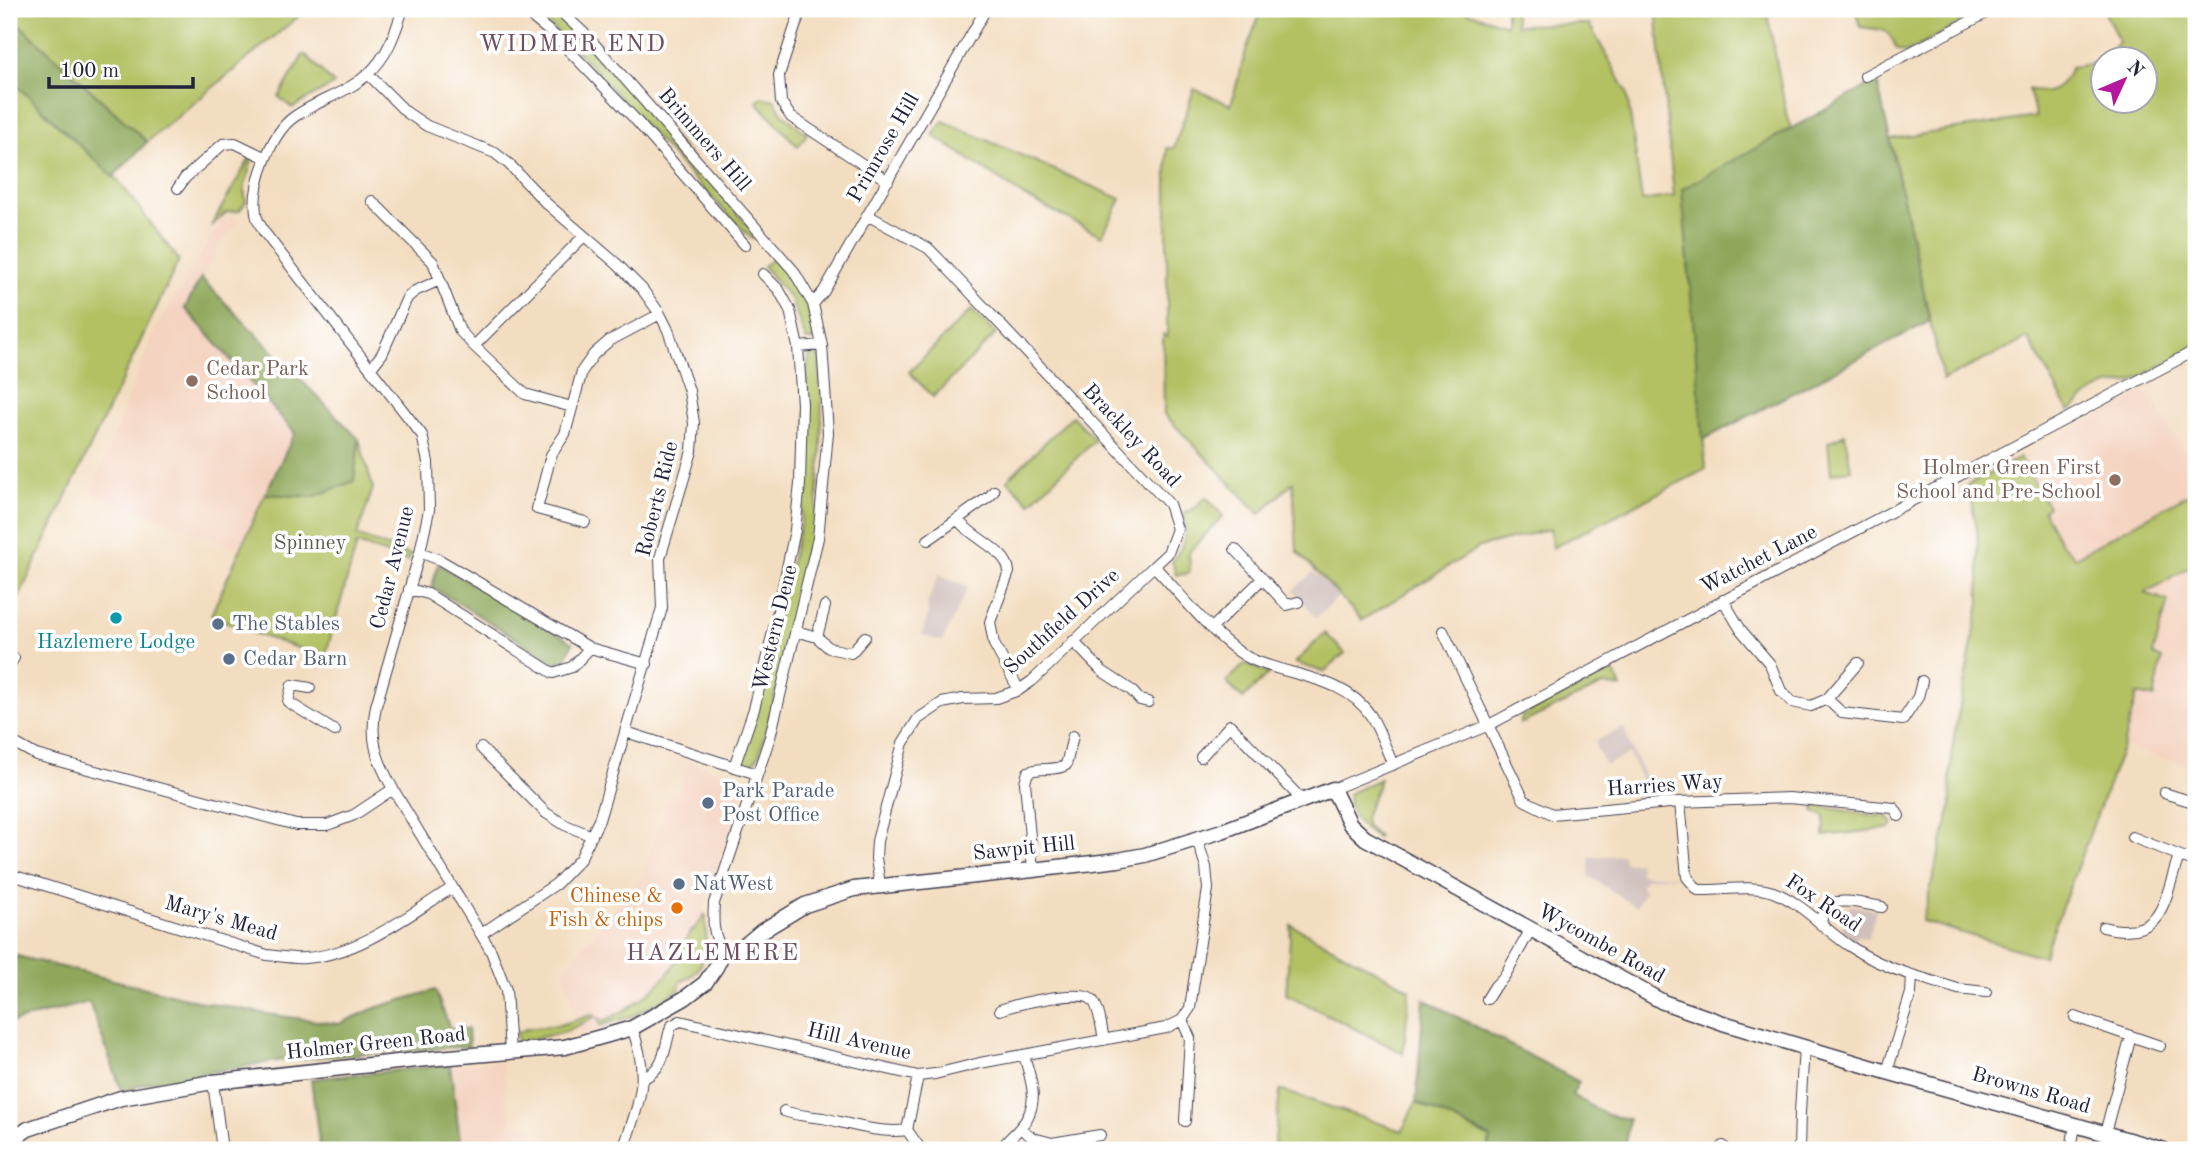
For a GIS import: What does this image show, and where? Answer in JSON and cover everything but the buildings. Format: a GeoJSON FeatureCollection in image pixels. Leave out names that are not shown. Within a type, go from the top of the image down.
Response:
{"type":"FeatureCollection","features":[{"type":"Feature","properties":{"kind":"street","name":"Cedar Avenue"},"geometry":{"type":"LineString","coordinates":[[403,9],[392,42],[368,74],[354,85],[293,117],[279,133],[260,176],[256,215],[264,232],[422,435],[428,462],[429,510],[373,722],[373,740],[379,763],[393,789],[491,951],[506,990],[510,1052]]}},
{"type":"Feature","properties":{"kind":"street"},"geometry":{"type":"LineString","coordinates":[[522,9],[555,36],[617,100],[745,245]]}},
{"type":"Feature","properties":{"kind":"street","name":"Brimmers Hill"},"geometry":{"type":"LineString","coordinates":[[558,9],[589,38],[793,270],[813,304]]}},
{"type":"Feature","properties":{"kind":"street"},"geometry":{"type":"LineString","coordinates":[[801,9],[779,75],[781,102],[791,117],[888,181]]}},
{"type":"Feature","properties":{"kind":"street","name":"Primrose Hill"},"geometry":{"type":"LineString","coordinates":[[813,304],[824,291],[986,9]]}},
{"type":"Feature","properties":{"kind":"street"},"geometry":{"type":"LineString","coordinates":[[1865,76],[1994,9]]}},
{"type":"Feature","properties":{"kind":"street","name":"Roberts Ride"},"geometry":{"type":"LineString","coordinates":[[368,74],[406,112],[427,126],[495,153],[546,203],[634,281],[660,314],[668,330],[689,391],[694,423],[692,451],[660,558],[662,608],[592,836],[580,859],[556,884],[481,934]]}},
{"type":"Feature","properties":{"kind":"street"},"geometry":{"type":"LineString","coordinates":[[178,188],[185,178],[223,144],[235,143],[266,158]]}},
{"type":"Feature","properties":{"kind":"street"},"geometry":{"type":"LineString","coordinates":[[373,201],[433,262],[460,331],[474,346],[525,394],[572,407]]}},
{"type":"Feature","properties":{"kind":"street","name":"Brackley Road"},"geometry":{"type":"LineString","coordinates":[[867,215],[928,248],[1170,504],[1177,529],[1168,553],[1154,566]]}},
{"type":"Feature","properties":{"kind":"street"},"geometry":{"type":"LineString","coordinates":[[474,346],[584,236]]}},
{"type":"Feature","properties":{"kind":"street"},"geometry":{"type":"LineString","coordinates":[[734,767],[754,709],[776,620],[795,530],[800,484],[802,404],[798,346],[790,310],[779,290],[763,274]]}},
{"type":"Feature","properties":{"kind":"street"},"geometry":{"type":"LineString","coordinates":[[371,368],[382,354],[407,298],[415,290],[440,280]]}},
{"type":"Feature","properties":{"kind":"street","name":"Western Dene"},"geometry":{"type":"LineString","coordinates":[[723,951],[713,926],[713,904],[769,737],[818,538],[828,432],[822,345],[813,304]]}},
{"type":"Feature","properties":{"kind":"street"},"geometry":{"type":"LineString","coordinates":[[585,522],[534,508],[551,454],[565,434],[582,372],[594,354],[609,341],[660,314]]}},
{"type":"Feature","properties":{"kind":"street"},"geometry":{"type":"LineString","coordinates":[[798,346],[822,345]]}},
{"type":"Feature","properties":{"kind":"street","name":"Watchet Lane"},"geometry":{"type":"LineString","coordinates":[[1333,789],[1489,725],[2196,351]]}},
{"type":"Feature","properties":{"kind":"street"},"geometry":{"type":"LineString","coordinates":[[928,540],[994,491]]}},
{"type":"Feature","properties":{"kind":"street"},"geometry":{"type":"LineString","coordinates":[[957,519],[964,528],[1000,554],[1008,565],[1009,572],[990,622],[994,643],[1019,690]]}},
{"type":"Feature","properties":{"kind":"street"},"geometry":{"type":"LineString","coordinates":[[1235,549],[1287,605],[1298,603]]}},
{"type":"Feature","properties":{"kind":"street"},"geometry":{"type":"LineString","coordinates":[[419,552],[440,561],[590,648],[647,664]]}},
{"type":"Feature","properties":{"kind":"street"},"geometry":{"type":"LineString","coordinates":[[1154,566],[1212,628],[1230,645],[1251,659],[1339,688],[1357,701],[1377,728],[1393,765]]}},
{"type":"Feature","properties":{"kind":"street","name":"Southfield Drive"},"geometry":{"type":"LineString","coordinates":[[880,885],[876,858],[877,841],[903,743],[918,719],[942,703],[996,698],[1019,690],[1032,681],[1154,566]]}},
{"type":"Feature","properties":{"kind":"street"},"geometry":{"type":"LineString","coordinates":[[1212,628],[1262,579]]}},
{"type":"Feature","properties":{"kind":"street"},"geometry":{"type":"LineString","coordinates":[[409,589],[428,594],[552,673],[572,667],[590,648]]}},
{"type":"Feature","properties":{"kind":"street"},"geometry":{"type":"LineString","coordinates":[[1723,600],[1741,630],[1770,664],[1781,691],[1792,702],[1811,706],[1827,699],[1858,663]]}},
{"type":"Feature","properties":{"kind":"street"},"geometry":{"type":"LineString","coordinates":[[817,637],[825,607]]}},
{"type":"Feature","properties":{"kind":"street"},"geometry":{"type":"LineString","coordinates":[[796,631],[817,637],[828,648],[851,653],[865,637]]}},
{"type":"Feature","properties":{"kind":"street","name":"Harries Way"},"geometry":{"type":"LineString","coordinates":[[1443,631],[1524,800],[1552,814],[1680,802],[1789,798],[1898,809]]}},
{"type":"Feature","properties":{"kind":"street"},"geometry":{"type":"LineString","coordinates":[[1073,641],[1102,671],[1140,700],[1148,702]]}},
{"type":"Feature","properties":{"kind":"street"},"geometry":{"type":"LineString","coordinates":[[1827,699],[1842,713],[1903,720],[1918,697],[1922,681]]}},
{"type":"Feature","properties":{"kind":"street"},"geometry":{"type":"LineString","coordinates":[[310,688],[292,685],[288,702],[335,731]]}},
{"type":"Feature","properties":{"kind":"street"},"geometry":{"type":"LineString","coordinates":[[1201,757],[1230,725],[1303,802]]}},
{"type":"Feature","properties":{"kind":"street"},"geometry":{"type":"LineString","coordinates":[[626,732],[757,774]]}},
{"type":"Feature","properties":{"kind":"street"},"geometry":{"type":"LineString","coordinates":[[1034,870],[1025,782],[1028,772],[1036,768],[1061,769],[1066,765],[1073,736]]}},
{"type":"Feature","properties":{"kind":"street"},"geometry":{"type":"LineString","coordinates":[[9,740],[36,755],[296,825],[327,825],[354,815],[393,789]]}},
{"type":"Feature","properties":{"kind":"street"},"geometry":{"type":"LineString","coordinates":[[481,748],[546,813],[565,825],[592,836]]}},
{"type":"Feature","properties":{"kind":"street","name":"Sawpit Hill"},"geometry":{"type":"LineString","coordinates":[[723,951],[738,951],[762,931],[806,905],[853,889],[1118,860],[1158,852],[1333,789]]}},
{"type":"Feature","properties":{"kind":"street","name":"Wycombe Road"},"geometry":{"type":"LineString","coordinates":[[1333,789],[1350,824],[1365,838],[1663,1002],[1723,1023],[1887,1072]]}},
{"type":"Feature","properties":{"kind":"street"},"geometry":{"type":"LineString","coordinates":[[2164,793],[2196,803]]}},
{"type":"Feature","properties":{"kind":"street","name":"Fox Road"},"geometry":{"type":"LineString","coordinates":[[1680,802],[1687,877],[1698,890],[1771,891],[1787,898],[1849,946],[1884,966],[1958,989],[1986,992]]}},
{"type":"Feature","properties":{"kind":"street"},"geometry":{"type":"LineString","coordinates":[[2132,837],[2196,862]]}},
{"type":"Feature","properties":{"kind":"street"},"geometry":{"type":"LineString","coordinates":[[1185,1121],[1190,1038],[1182,1020],[1190,1008],[1208,889],[1206,867],[1197,839]]}},
{"type":"Feature","properties":{"kind":"street"},"geometry":{"type":"LineString","coordinates":[[2103,927],[2118,931],[2140,930],[2157,918],[2179,856]]}},
{"type":"Feature","properties":{"kind":"street","name":"Mary's Mead"},"geometry":{"type":"LineString","coordinates":[[9,874],[267,955],[304,959],[341,952],[363,942],[452,888]]}},
{"type":"Feature","properties":{"kind":"street"},"geometry":{"type":"LineString","coordinates":[[1821,925],[1824,909],[1829,904],[1845,901],[1882,907]]}},
{"type":"Feature","properties":{"kind":"street"},"geometry":{"type":"LineString","coordinates":[[1487,999],[1504,978],[1531,929]]}},
{"type":"Feature","properties":{"kind":"street","name":"Holmer Green Road"},"geometry":{"type":"LineString","coordinates":[[9,1142],[28,1129],[121,1098],[212,1082],[565,1047],[632,1027],[685,998],[705,983],[723,951]]}},
{"type":"Feature","properties":{"kind":"street"},"geometry":{"type":"LineString","coordinates":[[1887,1072],[1911,993],[1912,975]]}},
{"type":"Feature","properties":{"kind":"street"},"geometry":{"type":"LineString","coordinates":[[1000,1010],[1015,1004],[1080,995],[1091,998],[1104,1040]]}},
{"type":"Feature","properties":{"kind":"street"},"geometry":{"type":"LineString","coordinates":[[2078,1032],[2079,1018],[2160,1046]]}},
{"type":"Feature","properties":{"kind":"street","name":"Hill Avenue"},"geometry":{"type":"LineString","coordinates":[[643,1079],[656,1071],[671,1026],[680,1021],[918,1076],[1166,1028],[1182,1020]]}},
{"type":"Feature","properties":{"kind":"street"},"geometry":{"type":"LineString","coordinates":[[623,1150],[639,1103],[643,1079],[639,1046],[632,1027]]}},
{"type":"Feature","properties":{"kind":"street"},"geometry":{"type":"LineString","coordinates":[[2105,1133],[2132,1036]]}},
{"type":"Feature","properties":{"kind":"street"},"geometry":{"type":"LineString","coordinates":[[1799,1150],[1804,1047]]}},
{"type":"Feature","properties":{"kind":"street"},"geometry":{"type":"LineString","coordinates":[[1001,1150],[1004,1142],[1020,1128],[1030,1114],[1034,1089],[1024,1056]]}},
{"type":"Feature","properties":{"kind":"street","name":"Browns Road"},"geometry":{"type":"LineString","coordinates":[[1887,1072],[2164,1150]]}},
{"type":"Feature","properties":{"kind":"street"},"geometry":{"type":"LineString","coordinates":[[918,1076],[907,1130],[919,1150]]}},
{"type":"Feature","properties":{"kind":"street"},"geometry":{"type":"LineString","coordinates":[[212,1082],[222,1150]]}},
{"type":"Feature","properties":{"kind":"street"},"geometry":{"type":"LineString","coordinates":[[784,1111],[798,1116],[893,1132],[907,1130]]}},
{"type":"Feature","properties":{"kind":"street"},"geometry":{"type":"LineString","coordinates":[[2071,1150],[2075,1125]]}},
{"type":"Feature","properties":{"kind":"street"},"geometry":{"type":"LineString","coordinates":[[1020,1128],[1033,1138],[1052,1143],[1100,1135]]}},
{"type":"Feature","properties":{"kind":"shaded area","name":"Cedar Park School"},"geometry":{"type":"Polygon","coordinates":[[[235,214],[240,225],[226,236],[185,308],[295,433],[241,549],[91,493],[156,328],[221,221],[235,214]]]}},
{"type":"Feature","properties":{"kind":"shaded area","name":"Holmer Green First School and Pre-School"},"geometry":{"type":"Polygon","coordinates":[[[2147,391],[2196,470],[2196,490],[2075,557],[2062,545],[2043,510],[2047,506],[2020,458],[2147,391]]]}},
{"type":"Feature","properties":{"kind":"shaded area"},"geometry":{"type":"Polygon","coordinates":[[[2196,563],[2196,768],[2123,746],[2137,693],[2162,659],[2153,656],[2144,593],[2196,563]]]}},
{"type":"Feature","properties":{"kind":"shaded area"},"geometry":{"type":"Polygon","coordinates":[[[1313,572],[1339,596],[1316,618],[1293,590],[1313,572]]]}},
{"type":"Feature","properties":{"kind":"shaded area"},"geometry":{"type":"Polygon","coordinates":[[[939,574],[968,587],[942,642],[922,635],[928,613],[927,604],[939,574]]]}},
{"type":"Feature","properties":{"kind":"shaded area"},"geometry":{"type":"Polygon","coordinates":[[[1624,727],[1654,795],[1649,795],[1629,754],[1605,765],[1596,748],[1596,741],[1624,727]]]}},
{"type":"Feature","properties":{"kind":"shaded area"},"geometry":{"type":"Polygon","coordinates":[[[689,761],[744,779],[745,785],[704,907],[708,948],[703,968],[679,992],[636,1016],[581,1035],[563,970],[642,877],[671,791],[678,793],[689,761]]]}},
{"type":"Feature","properties":{"kind":"shaded area"},"geometry":{"type":"Polygon","coordinates":[[[1623,855],[1624,863],[1639,862],[1640,874],[1680,876],[1646,878],[1640,886],[1645,891],[1636,907],[1589,876],[1589,857],[1623,855]]]}},
{"type":"Feature","properties":{"kind":"shaded area"},"geometry":{"type":"Polygon","coordinates":[[[1850,905],[1876,910],[1868,938],[1857,936],[1855,941],[1841,931],[1850,905]]]}},
{"type":"Feature","properties":{"kind":"shaded area"},"geometry":{"type":"Polygon","coordinates":[[[502,1061],[511,1125],[531,1124],[533,1137],[461,1147],[450,1065],[502,1061]]]}},
{"type":"Feature","properties":{"kind":"green space"},"geometry":{"type":"Polygon","coordinates":[[[9,9],[305,11],[147,142],[9,15],[9,9]]]}},
{"type":"Feature","properties":{"kind":"green space"},"geometry":{"type":"Polygon","coordinates":[[[531,9],[554,9],[568,21],[688,154],[756,236],[752,239],[570,43],[531,9]]]}},
{"type":"Feature","properties":{"kind":"green space"},"geometry":{"type":"Polygon","coordinates":[[[1262,9],[1459,9],[1506,25],[1506,9],[1514,9],[1516,25],[1589,24],[1627,92],[1642,201],[1674,196],[1656,9],[1777,9],[1767,11],[1791,128],[1682,190],[1706,469],[1552,548],[1550,529],[1480,547],[1362,620],[1297,551],[1293,482],[1260,514],[1164,414],[1163,334],[1167,337],[1167,148],[1174,148],[1194,89],[1231,105],[1246,50],[1262,9]]]}},
{"type":"Feature","properties":{"kind":"green space"},"geometry":{"type":"Polygon","coordinates":[[[1855,9],[1987,9],[1906,53],[1897,49],[1884,31],[1860,27],[1855,9]]]}},
{"type":"Feature","properties":{"kind":"green space"},"geometry":{"type":"Polygon","coordinates":[[[2103,9],[2196,9],[2196,347],[2129,383],[2108,385],[2093,392],[2069,411],[2028,338],[1943,380],[1890,139],[2036,117],[2029,89],[2051,91],[2068,75],[2071,67],[2090,64],[2090,116],[2160,116],[2160,46],[2114,46],[2119,41],[2103,9]]]}},
{"type":"Feature","properties":{"kind":"green space"},"geometry":{"type":"Polygon","coordinates":[[[9,15],[147,142],[113,177],[9,78],[9,15]]]}},
{"type":"Feature","properties":{"kind":"green space"},"geometry":{"type":"Polygon","coordinates":[[[303,55],[334,84],[292,108],[279,97],[303,55]]]}},
{"type":"Feature","properties":{"kind":"green space"},"geometry":{"type":"Polygon","coordinates":[[[9,78],[116,178],[179,260],[17,601],[9,595],[9,78]]]}},
{"type":"Feature","properties":{"kind":"green space"},"geometry":{"type":"Polygon","coordinates":[[[1877,81],[1930,321],[1703,440],[1682,189],[1877,81]]]}},
{"type":"Feature","properties":{"kind":"green space"},"geometry":{"type":"Polygon","coordinates":[[[761,97],[775,100],[782,113],[807,134],[798,147],[757,102],[761,97]]]}},
{"type":"Feature","properties":{"kind":"green space"},"geometry":{"type":"Polygon","coordinates":[[[943,121],[1121,199],[1102,236],[1025,197],[933,135],[943,121]]]}},
{"type":"Feature","properties":{"kind":"green space"},"geometry":{"type":"Polygon","coordinates":[[[250,158],[252,160],[244,189],[246,202],[239,211],[227,212],[211,226],[250,158]]]}},
{"type":"Feature","properties":{"kind":"green space"},"geometry":{"type":"Polygon","coordinates":[[[776,257],[802,294],[817,332],[814,340],[806,340],[791,299],[763,266],[776,257]]]}},
{"type":"Feature","properties":{"kind":"green space"},"geometry":{"type":"Polygon","coordinates":[[[201,278],[359,439],[354,481],[313,497],[265,494],[295,433],[185,308],[201,278]]]}},
{"type":"Feature","properties":{"kind":"green space"},"geometry":{"type":"Polygon","coordinates":[[[971,310],[996,334],[933,397],[909,372],[971,310]]]}},
{"type":"Feature","properties":{"kind":"green space"},"geometry":{"type":"Polygon","coordinates":[[[811,353],[819,356],[822,400],[815,532],[759,755],[751,766],[744,762],[742,757],[801,522],[807,432],[806,369],[811,353]]]}},
{"type":"Feature","properties":{"kind":"green space"},"geometry":{"type":"Polygon","coordinates":[[[1072,416],[1095,440],[1030,503],[1007,480],[1072,416]]]}},
{"type":"Feature","properties":{"kind":"green space"},"geometry":{"type":"Polygon","coordinates":[[[1845,434],[1851,469],[1831,474],[1828,442],[1845,434]]]}},
{"type":"Feature","properties":{"kind":"green space","name":"Spinney"},"geometry":{"type":"Polygon","coordinates":[[[359,439],[373,488],[357,536],[410,555],[408,561],[357,544],[325,657],[253,633],[211,615],[265,494],[313,497],[353,481],[359,439]]]}},
{"type":"Feature","properties":{"kind":"green space"},"geometry":{"type":"Polygon","coordinates":[[[2020,458],[2048,506],[2043,510],[2062,545],[2075,557],[2196,490],[2196,563],[2145,593],[2168,601],[2153,655],[2162,659],[2154,698],[2137,694],[2123,746],[2043,957],[1922,921],[1951,807],[1950,775],[1954,736],[1980,603],[1977,528],[1967,485],[2020,458]]]}},
{"type":"Feature","properties":{"kind":"green space"},"geometry":{"type":"Polygon","coordinates":[[[1206,497],[1223,516],[1189,552],[1190,571],[1176,575],[1172,561],[1184,538],[1184,512],[1192,510],[1206,497]]]}},
{"type":"Feature","properties":{"kind":"green space"},"geometry":{"type":"Polygon","coordinates":[[[438,564],[573,643],[565,660],[554,662],[432,587],[438,564]]]}},
{"type":"Feature","properties":{"kind":"green space"},"geometry":{"type":"Polygon","coordinates":[[[1325,633],[1345,653],[1324,672],[1295,663],[1325,633]]]}},
{"type":"Feature","properties":{"kind":"green space"},"geometry":{"type":"Polygon","coordinates":[[[1245,664],[1269,673],[1243,699],[1226,682],[1245,664]]]}},
{"type":"Feature","properties":{"kind":"green space"},"geometry":{"type":"Polygon","coordinates":[[[1613,671],[1621,688],[1603,685],[1520,724],[1522,716],[1613,671]]]}},
{"type":"Feature","properties":{"kind":"green space"},"geometry":{"type":"Polygon","coordinates":[[[1380,779],[1365,817],[1366,826],[1377,838],[1356,820],[1350,808],[1348,794],[1380,779]]]}},
{"type":"Feature","properties":{"kind":"green space"},"geometry":{"type":"Polygon","coordinates":[[[1818,806],[1887,816],[1893,823],[1891,828],[1824,836],[1825,815],[1815,813],[1814,809],[1818,806]]]}},
{"type":"Feature","properties":{"kind":"green space"},"geometry":{"type":"Polygon","coordinates":[[[704,915],[706,945],[702,963],[690,977],[680,982],[679,990],[635,1015],[600,1026],[598,1018],[603,1021],[622,1012],[659,984],[673,967],[688,936],[704,915]]]}},
{"type":"Feature","properties":{"kind":"green space"},"geometry":{"type":"Polygon","coordinates":[[[1291,925],[1410,989],[1403,1053],[1286,994],[1291,925]]]}},
{"type":"Feature","properties":{"kind":"green space"},"geometry":{"type":"Polygon","coordinates":[[[9,954],[198,1001],[339,1024],[375,1008],[435,990],[450,1028],[468,1029],[469,1046],[282,1060],[147,1083],[122,1092],[89,1002],[9,1023],[9,954]]]}},
{"type":"Feature","properties":{"kind":"green space"},"geometry":{"type":"Polygon","coordinates":[[[1424,999],[1579,1082],[1572,1095],[1608,1115],[1629,1119],[1625,1150],[1488,1150],[1490,1137],[1416,1102],[1424,999]]]}},
{"type":"Feature","properties":{"kind":"green space"},"geometry":{"type":"Polygon","coordinates":[[[594,1014],[595,1017],[565,1032],[518,1042],[516,1033],[526,1029],[560,1025],[594,1014]]]}},
{"type":"Feature","properties":{"kind":"green space"},"geometry":{"type":"Polygon","coordinates":[[[450,1065],[461,1147],[499,1141],[500,1150],[320,1150],[311,1079],[450,1065]]]}},
{"type":"Feature","properties":{"kind":"green space"},"geometry":{"type":"Polygon","coordinates":[[[1280,1090],[1402,1131],[1416,1102],[1490,1138],[1488,1150],[1274,1150],[1280,1090]]]}},
{"type":"Feature","properties":{"kind":"place","name":"Cedar Park School"},"geometry":{"type":"Point","coordinates":[192,381]}},
{"type":"Feature","properties":{"kind":"place","name":"Holmer Green First School and Pre-School"},"geometry":{"type":"Point","coordinates":[2115,480]}},
{"type":"Feature","properties":{"kind":"place","name":"Hazlemere Lodge"},"geometry":{"type":"Point","coordinates":[116,618]}},
{"type":"Feature","properties":{"kind":"place","name":"The Stables"},"geometry":{"type":"Point","coordinates":[218,624]}},
{"type":"Feature","properties":{"kind":"place","name":"Cedar Barn"},"geometry":{"type":"Point","coordinates":[229,659]}},
{"type":"Feature","properties":{"kind":"place","name":"Park Parade Post Office"},"geometry":{"type":"Point","coordinates":[708,803]}},
{"type":"Feature","properties":{"kind":"place","name":"NatWest"},"geometry":{"type":"Point","coordinates":[679,884]}},
{"type":"Feature","properties":{"kind":"place","name":"Chinese & Fish & chips"},"geometry":{"type":"Point","coordinates":[677,908]}},
{"type":"Feature","properties":{"kind":"district","name":"WIDMER END"},"geometry":{"type":"Point","coordinates":[573,45]}},
{"type":"Feature","properties":{"kind":"district","name":"HAZLEMERE"},"geometry":{"type":"Point","coordinates":[713,954]}}]}
